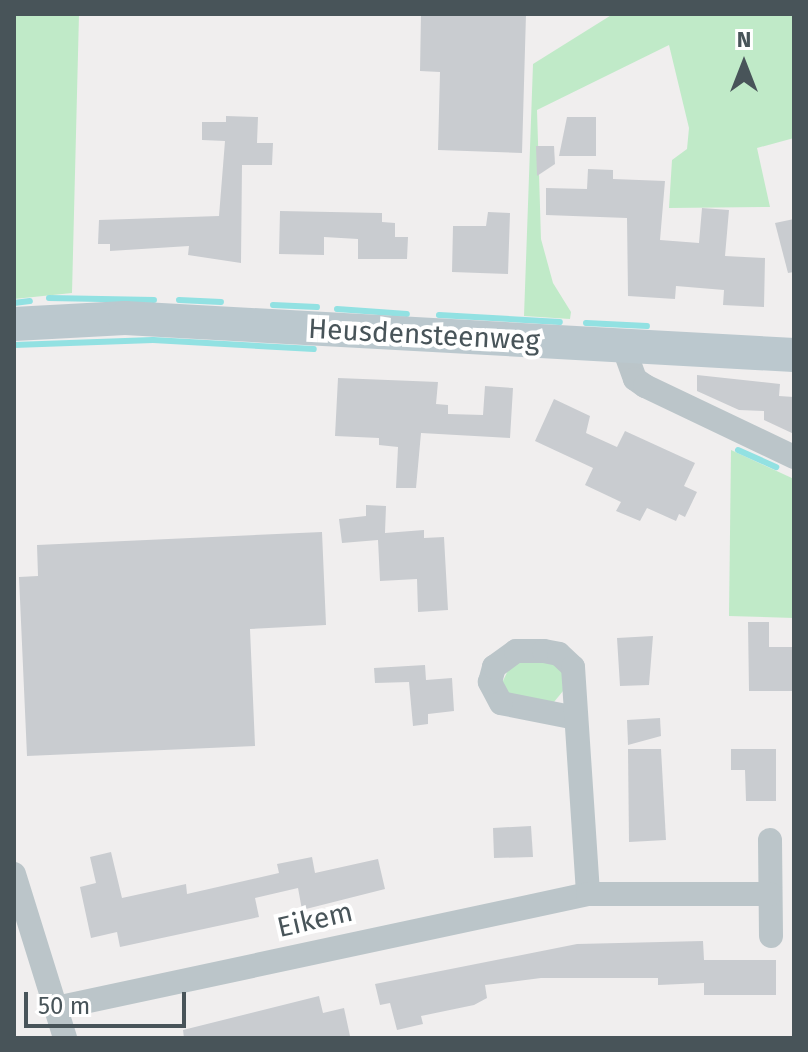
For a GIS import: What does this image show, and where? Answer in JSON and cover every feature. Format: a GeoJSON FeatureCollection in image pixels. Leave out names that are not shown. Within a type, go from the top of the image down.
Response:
{"type":"FeatureCollection","features":[{"type":"Feature","properties":{"kind":"street","name":"Heusdensteenweg"},"geometry":{"type":"LineString","coordinates":[[14,324],[125,318],[794,355]]}},
{"type":"Feature","properties":{"kind":"street"},"geometry":{"type":"LineString","coordinates":[[623,346],[635,379],[645,386],[794,457]]}},
{"type":"Feature","properties":{"kind":"street"},"geometry":{"type":"LineString","coordinates":[[576,718],[588,894]]}},
{"type":"Feature","properties":{"kind":"street"},"geometry":{"type":"LineString","coordinates":[[770,840],[771,936]]}},
{"type":"Feature","properties":{"kind":"street"},"geometry":{"type":"LineString","coordinates":[[14,874],[65,1038]]}},
{"type":"Feature","properties":{"kind":"street","name":"Eikem"},"geometry":{"type":"LineString","coordinates":[[56,1008],[588,894],[770,894]]}},
{"type":"Feature","properties":{"kind":"green space"},"geometry":{"type":"Polygon","coordinates":[[[14,14],[79,14],[72,293],[14,299],[14,14]]]}},
{"type":"Feature","properties":{"kind":"green space"},"geometry":{"type":"Polygon","coordinates":[[[613,14],[794,14],[794,138],[757,148],[770,207],[669,208],[672,160],[687,149],[689,128],[669,45],[537,110],[541,239],[553,283],[571,312],[570,319],[524,316],[533,64],[613,14]]]}},
{"type":"Feature","properties":{"kind":"green space"},"geometry":{"type":"Polygon","coordinates":[[[731,450],[794,479],[794,618],[729,616],[731,450]]]}},
{"type":"Feature","properties":{"kind":"green space"},"geometry":{"type":"Polygon","coordinates":[[[546,660],[562,669],[563,691],[554,702],[510,697],[501,685],[512,662],[546,660]]]}},
{"type":"Feature","properties":{"kind":"building"},"geometry":{"type":"Polygon","coordinates":[[[421,14],[526,14],[522,153],[438,150],[440,72],[420,71],[421,14]]]}},
{"type":"Feature","properties":{"kind":"building"},"geometry":{"type":"Polygon","coordinates":[[[226,116],[258,117],[257,143],[273,143],[272,165],[242,165],[241,263],[188,255],[189,246],[110,251],[110,244],[98,244],[99,220],[219,216],[225,141],[202,140],[202,122],[226,122],[226,116]]]}},
{"type":"Feature","properties":{"kind":"building"},"geometry":{"type":"Polygon","coordinates":[[[567,117],[596,117],[596,156],[559,156],[567,117]]]}},
{"type":"Feature","properties":{"kind":"building"},"geometry":{"type":"Polygon","coordinates":[[[536,146],[554,146],[555,164],[537,176],[536,146]]]}},
{"type":"Feature","properties":{"kind":"building"},"geometry":{"type":"Polygon","coordinates":[[[588,169],[613,170],[613,179],[665,181],[660,240],[699,243],[702,208],[729,210],[725,256],[765,258],[764,307],[723,305],[724,290],[676,286],[675,299],[628,296],[627,218],[546,215],[546,188],[587,189],[588,169]]]}},
{"type":"Feature","properties":{"kind":"building"},"geometry":{"type":"Polygon","coordinates":[[[280,211],[382,213],[382,222],[395,223],[395,237],[408,237],[407,259],[358,259],[358,239],[324,237],[324,255],[279,254],[280,211]]]}},
{"type":"Feature","properties":{"kind":"building"},"geometry":{"type":"Polygon","coordinates":[[[488,212],[510,213],[508,274],[452,272],[453,226],[486,226],[488,212]]]}},
{"type":"Feature","properties":{"kind":"building"},"geometry":{"type":"Polygon","coordinates":[[[794,219],[794,272],[788,273],[775,223],[794,219]]]}},
{"type":"Feature","properties":{"kind":"building"},"geometry":{"type":"Polygon","coordinates":[[[697,375],[780,384],[779,396],[794,397],[794,434],[764,420],[764,411],[739,410],[697,391],[697,375]]]}},
{"type":"Feature","properties":{"kind":"building"},"geometry":{"type":"Polygon","coordinates":[[[338,378],[438,382],[436,404],[448,405],[448,414],[483,415],[485,386],[513,388],[510,438],[421,433],[416,488],[396,488],[398,447],[379,445],[379,438],[335,436],[338,378]]]}},
{"type":"Feature","properties":{"kind":"building"},"geometry":{"type":"Polygon","coordinates":[[[554,399],[590,416],[586,433],[617,447],[625,431],[695,463],[684,486],[697,492],[685,517],[679,514],[676,521],[647,508],[640,521],[616,511],[621,502],[585,485],[593,468],[535,441],[554,399]]]}},
{"type":"Feature","properties":{"kind":"building"},"geometry":{"type":"Polygon","coordinates":[[[366,505],[386,506],[385,533],[424,530],[424,538],[444,537],[448,610],[418,612],[417,579],[380,581],[378,540],[342,543],[339,519],[366,516],[366,505]]]}},
{"type":"Feature","properties":{"kind":"building"},"geometry":{"type":"Polygon","coordinates":[[[322,532],[326,625],[250,629],[255,746],[27,756],[19,577],[38,576],[37,545],[322,532]]]}},
{"type":"Feature","properties":{"kind":"building"},"geometry":{"type":"Polygon","coordinates":[[[748,622],[769,622],[769,647],[794,647],[794,691],[749,691],[748,622]]]}},
{"type":"Feature","properties":{"kind":"building"},"geometry":{"type":"Polygon","coordinates":[[[653,636],[649,685],[620,686],[617,638],[653,636]]]}},
{"type":"Feature","properties":{"kind":"building"},"geometry":{"type":"Polygon","coordinates":[[[425,665],[426,680],[452,678],[454,711],[428,714],[428,724],[413,726],[409,682],[375,683],[374,668],[425,665]]]}},
{"type":"Feature","properties":{"kind":"building"},"geometry":{"type":"Polygon","coordinates":[[[660,718],[661,736],[628,745],[627,720],[660,718]]]}},
{"type":"Feature","properties":{"kind":"building"},"geometry":{"type":"Polygon","coordinates":[[[628,749],[661,749],[666,840],[629,842],[628,749]]]}},
{"type":"Feature","properties":{"kind":"building"},"geometry":{"type":"Polygon","coordinates":[[[731,749],[776,749],[776,801],[746,801],[745,770],[731,770],[731,749]]]}},
{"type":"Feature","properties":{"kind":"building"},"geometry":{"type":"Polygon","coordinates":[[[531,826],[533,857],[494,858],[493,828],[531,826]]]}},
{"type":"Feature","properties":{"kind":"building"},"geometry":{"type":"Polygon","coordinates":[[[111,852],[122,898],[186,884],[187,894],[279,873],[277,864],[312,857],[315,873],[378,859],[385,889],[302,910],[298,888],[255,898],[259,917],[120,947],[117,932],[91,938],[80,887],[96,883],[90,857],[111,852]]]}},
{"type":"Feature","properties":{"kind":"building"},"geometry":{"type":"Polygon","coordinates":[[[703,941],[704,960],[776,960],[776,995],[704,995],[704,983],[658,985],[658,978],[541,978],[485,985],[487,998],[474,1005],[421,1016],[423,1024],[397,1030],[390,1003],[380,1005],[375,984],[577,944],[703,941]]]}},
{"type":"Feature","properties":{"kind":"building"},"geometry":{"type":"Polygon","coordinates":[[[319,996],[323,1013],[344,1008],[350,1036],[184,1038],[183,1030],[319,996]]]}},
{"type":"Feature","properties":{"kind":"waterway"},"geometry":{"type":"LineString","coordinates":[[49,298],[154,300]]}},
{"type":"Feature","properties":{"kind":"waterway"},"geometry":{"type":"LineString","coordinates":[[179,300],[221,302]]}},
{"type":"Feature","properties":{"kind":"waterway"},"geometry":{"type":"LineString","coordinates":[[14,303],[30,301]]}},
{"type":"Feature","properties":{"kind":"waterway"},"geometry":{"type":"LineString","coordinates":[[273,305],[317,307]]}},
{"type":"Feature","properties":{"kind":"waterway"},"geometry":{"type":"LineString","coordinates":[[337,309],[407,314]]}},
{"type":"Feature","properties":{"kind":"waterway"},"geometry":{"type":"LineString","coordinates":[[439,315],[560,322]]}},
{"type":"Feature","properties":{"kind":"waterway"},"geometry":{"type":"LineString","coordinates":[[586,323],[647,326]]}},
{"type":"Feature","properties":{"kind":"waterway"},"geometry":{"type":"LineString","coordinates":[[14,345],[153,340],[314,349]]}},
{"type":"Feature","properties":{"kind":"waterway"},"geometry":{"type":"LineString","coordinates":[[738,450],[776,467]]}}]}
